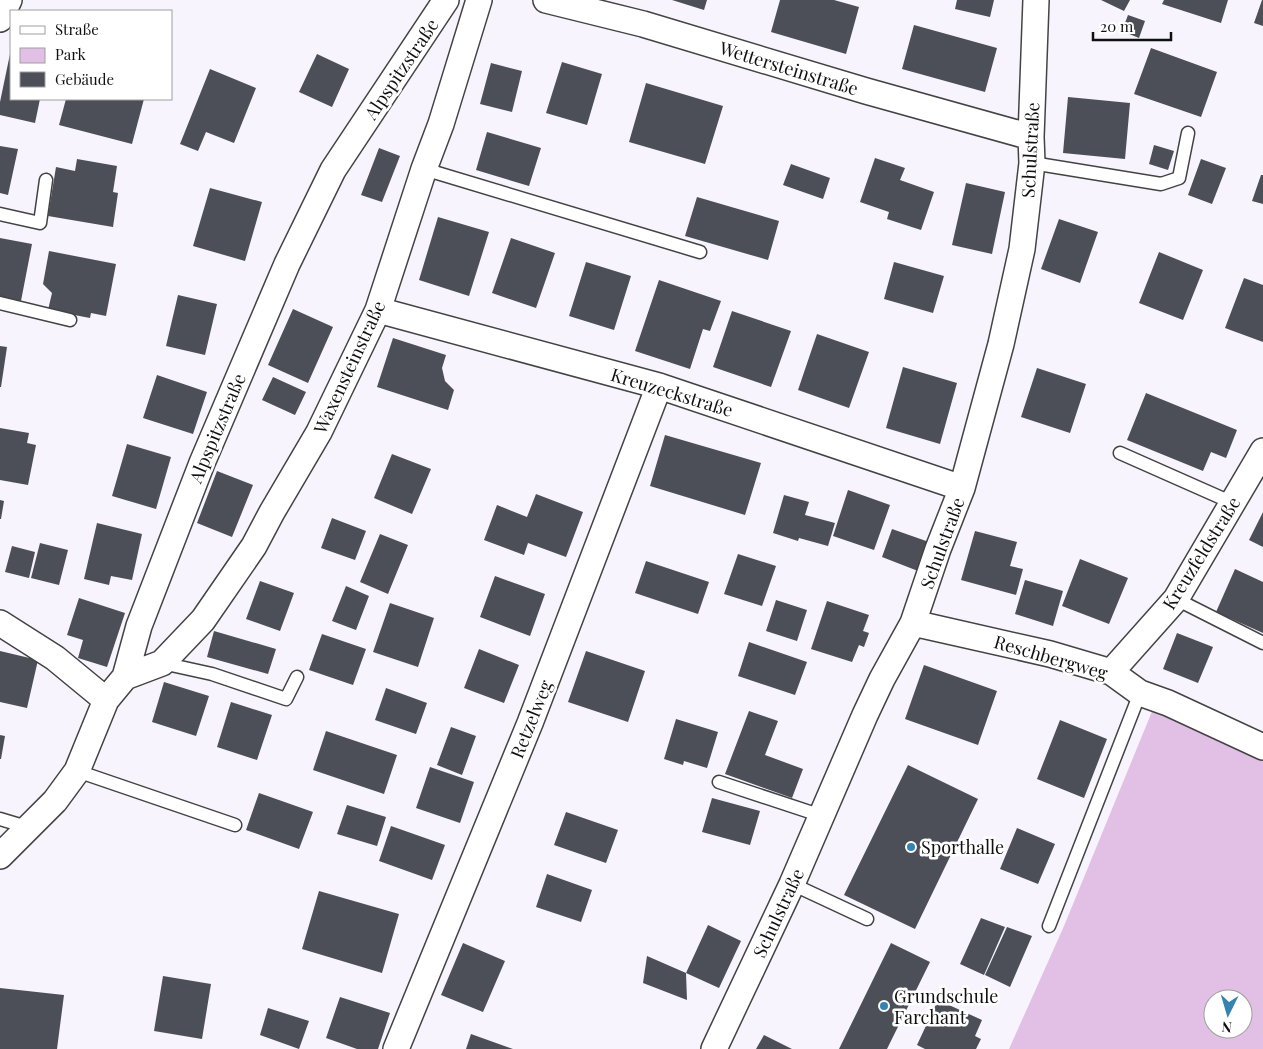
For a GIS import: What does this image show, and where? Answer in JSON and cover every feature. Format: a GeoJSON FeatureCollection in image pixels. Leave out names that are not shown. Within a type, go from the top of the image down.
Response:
{"type":"FeatureCollection","features":[{"type":"Feature","properties":{"kind":"street"},"geometry":{"type":"LineString","coordinates":[[0,19],[8,0]]}},
{"type":"Feature","properties":{"kind":"street","name":"Alpspitzstraße"},"geometry":{"type":"LineString","coordinates":[[0,856],[55,801],[77,771],[106,700],[125,677],[139,626],[202,463],[287,264],[333,170],[446,0]]}},
{"type":"Feature","properties":{"kind":"street","name":"Waxensteinstraße"},"geometry":{"type":"LineString","coordinates":[[125,677],[162,663],[203,620],[254,546],[319,432],[378,310],[441,124],[479,0]]}},
{"type":"Feature","properties":{"kind":"street","name":"Wettersteinstraße"},"geometry":{"type":"LineString","coordinates":[[546,0],[643,24],[866,91],[1031,136]]}},
{"type":"Feature","properties":{"kind":"street","name":"Schulstraße"},"geometry":{"type":"LineString","coordinates":[[714,1049],[792,884],[865,715],[882,679],[913,623],[938,549],[962,488],[1002,344],[1022,249],[1032,163],[1031,136],[1036,0]]}},
{"type":"Feature","properties":{"kind":"street","name":"Kreuzeckstraße"},"geometry":{"type":"LineString","coordinates":[[378,310],[659,386],[962,488]]}},
{"type":"Feature","properties":{"kind":"street","name":"Retzelweg"},"geometry":{"type":"LineString","coordinates":[[396,1049],[530,723],[659,386]]}},
{"type":"Feature","properties":{"kind":"street","name":"Kreuzfeldstraße"},"geometry":{"type":"LineString","coordinates":[[1111,672],[1176,599],[1263,451]]}},
{"type":"Feature","properties":{"kind":"street"},"geometry":{"type":"LineString","coordinates":[[0,623],[55,658],[106,700]]}},
{"type":"Feature","properties":{"kind":"street","name":"Reschbergweg"},"geometry":{"type":"LineString","coordinates":[[913,623],[1050,654],[1111,672],[1140,693],[1168,703],[1263,747]]}},
{"type":"Feature","properties":{"kind":"lane"},"geometry":{"type":"LineString","coordinates":[[1032,163],[1162,184],[1180,178],[1188,133]]}},
{"type":"Feature","properties":{"kind":"lane"},"geometry":{"type":"LineString","coordinates":[[424,170],[700,252]]}},
{"type":"Feature","properties":{"kind":"lane"},"geometry":{"type":"LineString","coordinates":[[0,214],[40,223],[46,180]]}},
{"type":"Feature","properties":{"kind":"lane"},"geometry":{"type":"LineString","coordinates":[[0,303],[70,320]]}},
{"type":"Feature","properties":{"kind":"lane"},"geometry":{"type":"LineString","coordinates":[[1120,453],[1233,504]]}},
{"type":"Feature","properties":{"kind":"lane"},"geometry":{"type":"LineString","coordinates":[[1176,599],[1263,643]]}},
{"type":"Feature","properties":{"kind":"lane"},"geometry":{"type":"LineString","coordinates":[[162,663],[212,674],[286,699],[297,677]]}},
{"type":"Feature","properties":{"kind":"lane"},"geometry":{"type":"LineString","coordinates":[[1049,926],[1140,693]]}},
{"type":"Feature","properties":{"kind":"lane"},"geometry":{"type":"LineString","coordinates":[[77,771],[235,825]]}},
{"type":"Feature","properties":{"kind":"lane"},"geometry":{"type":"LineString","coordinates":[[719,782],[822,816]]}},
{"type":"Feature","properties":{"kind":"lane"},"geometry":{"type":"LineString","coordinates":[[0,819],[30,828]]}},
{"type":"Feature","properties":{"kind":"lane"},"geometry":{"type":"LineString","coordinates":[[792,884],[867,919]]}},
{"type":"Feature","properties":{"kind":"green space"},"geometry":{"type":"Polygon","coordinates":[[[1153,709],[1263,758],[1263,1049],[1009,1049],[1064,926],[1153,709]]]}},
{"type":"Feature","properties":{"kind":"building"},"geometry":{"type":"Polygon","coordinates":[[[672,0],[707,0],[704,10],[672,0]]]}},
{"type":"Feature","properties":{"kind":"building"},"geometry":{"type":"Polygon","coordinates":[[[780,0],[834,0],[859,7],[846,54],[771,32],[780,0]]]}},
{"type":"Feature","properties":{"kind":"building"},"geometry":{"type":"Polygon","coordinates":[[[957,0],[994,0],[990,17],[955,9],[957,0]]]}},
{"type":"Feature","properties":{"kind":"building"},"geometry":{"type":"Polygon","coordinates":[[[1101,0],[1130,0],[1124,11],[1101,0]]]}},
{"type":"Feature","properties":{"kind":"building"},"geometry":{"type":"Polygon","coordinates":[[[1164,0],[1228,0],[1221,23],[1162,4],[1164,0]]]}},
{"type":"Feature","properties":{"kind":"building"},"geometry":{"type":"Polygon","coordinates":[[[1263,0],[1263,26],[1254,23],[1263,0]]]}},
{"type":"Feature","properties":{"kind":"building"},"geometry":{"type":"Polygon","coordinates":[[[1128,15],[1145,21],[1139,38],[1122,31],[1128,15]]]}},
{"type":"Feature","properties":{"kind":"building"},"geometry":{"type":"Polygon","coordinates":[[[914,25],[997,48],[985,92],[902,69],[914,25]]]}},
{"type":"Feature","properties":{"kind":"building"},"geometry":{"type":"Polygon","coordinates":[[[1151,48],[1217,72],[1201,117],[1134,94],[1151,48]]]}},
{"type":"Feature","properties":{"kind":"building"},"geometry":{"type":"Polygon","coordinates":[[[10,54],[10,100],[40,100],[35,123],[0,115],[0,102],[10,54]]]}},
{"type":"Feature","properties":{"kind":"building"},"geometry":{"type":"Polygon","coordinates":[[[317,54],[349,69],[332,107],[299,92],[317,54]]]}},
{"type":"Feature","properties":{"kind":"building"},"geometry":{"type":"Polygon","coordinates":[[[562,62],[602,74],[587,125],[546,113],[562,62]]]}},
{"type":"Feature","properties":{"kind":"building"},"geometry":{"type":"Polygon","coordinates":[[[491,63],[522,71],[512,112],[480,104],[491,63]]]}},
{"type":"Feature","properties":{"kind":"building"},"geometry":{"type":"Polygon","coordinates":[[[210,69],[256,88],[234,143],[206,132],[198,151],[180,144],[210,69]]]}},
{"type":"Feature","properties":{"kind":"building"},"geometry":{"type":"Polygon","coordinates":[[[646,83],[723,106],[705,164],[629,142],[646,83]]]}},
{"type":"Feature","properties":{"kind":"building"},"geometry":{"type":"Polygon","coordinates":[[[1068,97],[1130,103],[1125,159],[1063,153],[1068,97]]]}},
{"type":"Feature","properties":{"kind":"building"},"geometry":{"type":"Polygon","coordinates":[[[66,100],[144,100],[132,144],[59,125],[66,100]]]}},
{"type":"Feature","properties":{"kind":"building"},"geometry":{"type":"Polygon","coordinates":[[[487,132],[541,148],[529,186],[476,170],[487,132]]]}},
{"type":"Feature","properties":{"kind":"building"},"geometry":{"type":"Polygon","coordinates":[[[1154,145],[1174,151],[1168,170],[1149,164],[1154,145]]]}},
{"type":"Feature","properties":{"kind":"building"},"geometry":{"type":"Polygon","coordinates":[[[0,146],[18,149],[8,195],[0,193],[0,146]]]}},
{"type":"Feature","properties":{"kind":"building"},"geometry":{"type":"Polygon","coordinates":[[[379,148],[400,156],[382,202],[361,195],[379,148]]]}},
{"type":"Feature","properties":{"kind":"building"},"geometry":{"type":"Polygon","coordinates":[[[875,158],[905,168],[900,180],[934,192],[921,230],[887,219],[889,212],[860,202],[875,158]]]}},
{"type":"Feature","properties":{"kind":"building"},"geometry":{"type":"Polygon","coordinates":[[[77,159],[117,166],[113,192],[118,193],[113,227],[48,216],[56,167],[75,171],[77,159]]]}},
{"type":"Feature","properties":{"kind":"building"},"geometry":{"type":"Polygon","coordinates":[[[1201,159],[1226,168],[1212,204],[1188,195],[1201,159]]]}},
{"type":"Feature","properties":{"kind":"building"},"geometry":{"type":"Polygon","coordinates":[[[791,164],[830,178],[823,199],[783,185],[791,164]]]}},
{"type":"Feature","properties":{"kind":"building"},"geometry":{"type":"Polygon","coordinates":[[[1261,175],[1263,175],[1263,204],[1252,201],[1261,175]]]}},
{"type":"Feature","properties":{"kind":"building"},"geometry":{"type":"Polygon","coordinates":[[[966,183],[1005,192],[992,254],[952,245],[966,183]]]}},
{"type":"Feature","properties":{"kind":"building"},"geometry":{"type":"Polygon","coordinates":[[[210,188],[262,202],[245,261],[193,246],[210,188]]]}},
{"type":"Feature","properties":{"kind":"building"},"geometry":{"type":"Polygon","coordinates":[[[697,197],[779,221],[768,260],[685,236],[697,197]]]}},
{"type":"Feature","properties":{"kind":"building"},"geometry":{"type":"Polygon","coordinates":[[[438,217],[489,232],[469,296],[419,280],[438,217]]]}},
{"type":"Feature","properties":{"kind":"building"},"geometry":{"type":"Polygon","coordinates":[[[1059,219],[1098,232],[1080,283],[1041,269],[1059,219]]]}},
{"type":"Feature","properties":{"kind":"building"},"geometry":{"type":"Polygon","coordinates":[[[0,238],[32,244],[21,301],[0,297],[0,238]]]}},
{"type":"Feature","properties":{"kind":"building"},"geometry":{"type":"Polygon","coordinates":[[[511,238],[555,253],[536,308],[492,293],[511,238]]]}},
{"type":"Feature","properties":{"kind":"building"},"geometry":{"type":"Polygon","coordinates":[[[49,251],[116,264],[106,316],[91,313],[90,318],[48,310],[52,293],[43,284],[49,251]]]}},
{"type":"Feature","properties":{"kind":"building"},"geometry":{"type":"Polygon","coordinates":[[[1159,252],[1203,270],[1183,320],[1139,303],[1159,252]]]}},
{"type":"Feature","properties":{"kind":"building"},"geometry":{"type":"Polygon","coordinates":[[[586,262],[631,276],[614,330],[569,316],[586,262]]]}},
{"type":"Feature","properties":{"kind":"building"},"geometry":{"type":"Polygon","coordinates":[[[894,262],[944,276],[933,313],[884,299],[894,262]]]}},
{"type":"Feature","properties":{"kind":"building"},"geometry":{"type":"Polygon","coordinates":[[[1244,278],[1263,285],[1263,342],[1225,328],[1244,278]]]}},
{"type":"Feature","properties":{"kind":"building"},"geometry":{"type":"Polygon","coordinates":[[[659,280],[721,301],[710,331],[703,329],[690,369],[635,351],[659,280]]]}},
{"type":"Feature","properties":{"kind":"building"},"geometry":{"type":"Polygon","coordinates":[[[178,295],[217,304],[205,355],[166,346],[178,295]]]}},
{"type":"Feature","properties":{"kind":"building"},"geometry":{"type":"Polygon","coordinates":[[[293,309],[333,327],[308,383],[268,365],[293,309]]]}},
{"type":"Feature","properties":{"kind":"building"},"geometry":{"type":"Polygon","coordinates":[[[732,311],[791,331],[771,387],[713,367],[732,311]]]}},
{"type":"Feature","properties":{"kind":"building"},"geometry":{"type":"Polygon","coordinates":[[[817,334],[869,352],[849,408],[798,390],[817,334]]]}},
{"type":"Feature","properties":{"kind":"building"},"geometry":{"type":"Polygon","coordinates":[[[393,338],[446,355],[442,368],[445,381],[454,390],[448,410],[377,387],[393,338]]]}},
{"type":"Feature","properties":{"kind":"building"},"geometry":{"type":"Polygon","coordinates":[[[0,346],[7,347],[1,387],[0,387],[0,346]]]}},
{"type":"Feature","properties":{"kind":"building"},"geometry":{"type":"Polygon","coordinates":[[[903,367],[957,383],[940,444],[886,428],[903,367]]]}},
{"type":"Feature","properties":{"kind":"building"},"geometry":{"type":"Polygon","coordinates":[[[1037,368],[1086,384],[1070,433],[1021,417],[1037,368]]]}},
{"type":"Feature","properties":{"kind":"building"},"geometry":{"type":"Polygon","coordinates":[[[157,375],[207,392],[193,434],[143,418],[157,375]]]}},
{"type":"Feature","properties":{"kind":"building"},"geometry":{"type":"Polygon","coordinates":[[[273,377],[306,392],[295,415],[262,400],[273,377]]]}},
{"type":"Feature","properties":{"kind":"building"},"geometry":{"type":"Polygon","coordinates":[[[1146,393],[1237,430],[1226,458],[1211,452],[1203,471],[1127,440],[1146,393]]]}},
{"type":"Feature","properties":{"kind":"building"},"geometry":{"type":"Polygon","coordinates":[[[0,428],[29,433],[27,443],[36,445],[28,485],[0,480],[0,428]]]}},
{"type":"Feature","properties":{"kind":"building"},"geometry":{"type":"Polygon","coordinates":[[[665,435],[761,463],[745,515],[650,486],[665,435]]]}},
{"type":"Feature","properties":{"kind":"building"},"geometry":{"type":"Polygon","coordinates":[[[127,444],[171,457],[156,509],[112,496],[127,444]]]}},
{"type":"Feature","properties":{"kind":"building"},"geometry":{"type":"Polygon","coordinates":[[[392,454],[431,469],[412,514],[374,498],[392,454]]]}},
{"type":"Feature","properties":{"kind":"building"},"geometry":{"type":"Polygon","coordinates":[[[217,471],[253,485],[232,537],[197,523],[217,471]]]}},
{"type":"Feature","properties":{"kind":"building"},"geometry":{"type":"Polygon","coordinates":[[[848,490],[890,505],[874,550],[833,536],[848,490]]]}},
{"type":"Feature","properties":{"kind":"building"},"geometry":{"type":"Polygon","coordinates":[[[536,494],[583,512],[566,557],[528,543],[524,555],[484,540],[497,505],[527,517],[536,494]]]}},
{"type":"Feature","properties":{"kind":"building"},"geometry":{"type":"Polygon","coordinates":[[[784,495],[809,502],[805,515],[835,523],[828,546],[799,538],[798,541],[773,533],[784,495]]]}},
{"type":"Feature","properties":{"kind":"building"},"geometry":{"type":"Polygon","coordinates":[[[0,500],[4,501],[1,519],[0,519],[0,500]]]}},
{"type":"Feature","properties":{"kind":"building"},"geometry":{"type":"Polygon","coordinates":[[[1263,512],[1263,547],[1249,540],[1263,512]]]}},
{"type":"Feature","properties":{"kind":"building"},"geometry":{"type":"Polygon","coordinates":[[[332,518],[366,531],[355,560],[321,548],[332,518]]]}},
{"type":"Feature","properties":{"kind":"building"},"geometry":{"type":"Polygon","coordinates":[[[97,523],[142,534],[132,580],[111,576],[109,585],[84,579],[97,523]]]}},
{"type":"Feature","properties":{"kind":"building"},"geometry":{"type":"Polygon","coordinates":[[[892,529],[929,542],[918,571],[882,557],[892,529]]]}},
{"type":"Feature","properties":{"kind":"building"},"geometry":{"type":"Polygon","coordinates":[[[975,531],[1017,542],[1010,566],[1023,569],[1016,595],[961,580],[975,531]]]}},
{"type":"Feature","properties":{"kind":"building"},"geometry":{"type":"Polygon","coordinates":[[[380,534],[408,545],[388,594],[360,582],[380,534]]]}},
{"type":"Feature","properties":{"kind":"building"},"geometry":{"type":"Polygon","coordinates":[[[40,543],[68,550],[59,585],[31,578],[40,543]]]}},
{"type":"Feature","properties":{"kind":"building"},"geometry":{"type":"Polygon","coordinates":[[[12,546],[35,552],[29,578],[5,572],[12,546]]]}},
{"type":"Feature","properties":{"kind":"building"},"geometry":{"type":"Polygon","coordinates":[[[738,554],[776,566],[762,606],[724,594],[738,554]]]}},
{"type":"Feature","properties":{"kind":"building"},"geometry":{"type":"Polygon","coordinates":[[[1080,559],[1128,578],[1109,624],[1062,606],[1080,559]]]}},
{"type":"Feature","properties":{"kind":"building"},"geometry":{"type":"Polygon","coordinates":[[[646,561],[709,582],[698,614],[635,593],[646,561]]]}},
{"type":"Feature","properties":{"kind":"building"},"geometry":{"type":"Polygon","coordinates":[[[1235,569],[1263,582],[1263,633],[1216,612],[1235,569]]]}},
{"type":"Feature","properties":{"kind":"building"},"geometry":{"type":"Polygon","coordinates":[[[495,576],[545,594],[530,636],[480,617],[495,576]]]}},
{"type":"Feature","properties":{"kind":"building"},"geometry":{"type":"Polygon","coordinates":[[[1025,580],[1063,591],[1053,626],[1015,614],[1025,580]]]}},
{"type":"Feature","properties":{"kind":"building"},"geometry":{"type":"Polygon","coordinates":[[[260,581],[294,593],[280,631],[246,619],[260,581]]]}},
{"type":"Feature","properties":{"kind":"building"},"geometry":{"type":"Polygon","coordinates":[[[346,586],[369,596],[356,630],[332,621],[346,586]]]}},
{"type":"Feature","properties":{"kind":"building"},"geometry":{"type":"Polygon","coordinates":[[[79,598],[125,613],[107,667],[78,658],[83,640],[67,635],[79,598]]]}},
{"type":"Feature","properties":{"kind":"building"},"geometry":{"type":"Polygon","coordinates":[[[776,600],[807,610],[797,641],[766,631],[776,600]]]}},
{"type":"Feature","properties":{"kind":"building"},"geometry":{"type":"Polygon","coordinates":[[[827,601],[869,615],[863,631],[869,633],[864,647],[859,645],[852,662],[811,649],[827,601]]]}},
{"type":"Feature","properties":{"kind":"building"},"geometry":{"type":"Polygon","coordinates":[[[390,603],[434,618],[418,667],[373,652],[390,603]]]}},
{"type":"Feature","properties":{"kind":"building"},"geometry":{"type":"Polygon","coordinates":[[[214,631],[276,649],[268,674],[207,657],[214,631]]]}},
{"type":"Feature","properties":{"kind":"building"},"geometry":{"type":"Polygon","coordinates":[[[1177,633],[1213,647],[1198,683],[1163,669],[1177,633]]]}},
{"type":"Feature","properties":{"kind":"building"},"geometry":{"type":"Polygon","coordinates":[[[322,634],[366,649],[353,685],[309,670],[322,634]]]}},
{"type":"Feature","properties":{"kind":"building"},"geometry":{"type":"Polygon","coordinates":[[[749,642],[807,662],[795,695],[738,676],[749,642]]]}},
{"type":"Feature","properties":{"kind":"building"},"geometry":{"type":"Polygon","coordinates":[[[479,649],[519,665],[504,703],[464,688],[479,649]]]}},
{"type":"Feature","properties":{"kind":"building"},"geometry":{"type":"Polygon","coordinates":[[[0,651],[38,660],[27,708],[0,702],[0,651]]]}},
{"type":"Feature","properties":{"kind":"building"},"geometry":{"type":"Polygon","coordinates":[[[586,651],[645,671],[628,722],[568,702],[586,651]]]}},
{"type":"Feature","properties":{"kind":"building"},"geometry":{"type":"Polygon","coordinates":[[[924,665],[997,691],[978,745],[905,719],[924,665]]]}},
{"type":"Feature","properties":{"kind":"building"},"geometry":{"type":"Polygon","coordinates":[[[164,682],[209,696],[196,736],[152,722],[164,682]]]}},
{"type":"Feature","properties":{"kind":"building"},"geometry":{"type":"Polygon","coordinates":[[[386,688],[427,703],[416,734],[375,720],[386,688]]]}},
{"type":"Feature","properties":{"kind":"building"},"geometry":{"type":"Polygon","coordinates":[[[231,702],[272,715],[257,760],[217,747],[231,702]]]}},
{"type":"Feature","properties":{"kind":"building"},"geometry":{"type":"Polygon","coordinates":[[[749,711],[778,721],[765,755],[803,769],[792,798],[725,774],[749,711]]]}},
{"type":"Feature","properties":{"kind":"building"},"geometry":{"type":"Polygon","coordinates":[[[676,719],[718,732],[707,768],[684,761],[683,765],[664,759],[676,719]]]}},
{"type":"Feature","properties":{"kind":"building"},"geometry":{"type":"Polygon","coordinates":[[[1060,720],[1107,739],[1084,798],[1037,779],[1060,720]]]}},
{"type":"Feature","properties":{"kind":"building"},"geometry":{"type":"Polygon","coordinates":[[[451,727],[476,736],[462,775],[437,765],[451,727]]]}},
{"type":"Feature","properties":{"kind":"building"},"geometry":{"type":"Polygon","coordinates":[[[326,731],[397,755],[384,794],[313,770],[326,731]]]}},
{"type":"Feature","properties":{"kind":"building"},"geometry":{"type":"Polygon","coordinates":[[[0,735],[5,736],[1,759],[0,759],[0,735]]]}},
{"type":"Feature","properties":{"kind":"building","name":"Sporthalle"},"geometry":{"type":"Polygon","coordinates":[[[908,765],[978,799],[915,929],[844,895],[908,765]]]}},
{"type":"Feature","properties":{"kind":"building"},"geometry":{"type":"Polygon","coordinates":[[[430,767],[474,782],[460,823],[416,808],[430,767]]]}},
{"type":"Feature","properties":{"kind":"building"},"geometry":{"type":"Polygon","coordinates":[[[259,793],[313,812],[299,849],[246,830],[259,793]]]}},
{"type":"Feature","properties":{"kind":"building"},"geometry":{"type":"Polygon","coordinates":[[[712,798],[760,811],[750,845],[702,832],[712,798]]]}},
{"type":"Feature","properties":{"kind":"building"},"geometry":{"type":"Polygon","coordinates":[[[347,805],[386,817],[377,846],[337,834],[347,805]]]}},
{"type":"Feature","properties":{"kind":"building"},"geometry":{"type":"Polygon","coordinates":[[[566,812],[618,830],[606,863],[554,845],[566,812]]]}},
{"type":"Feature","properties":{"kind":"building"},"geometry":{"type":"Polygon","coordinates":[[[391,826],[445,845],[432,880],[379,861],[391,826]]]}},
{"type":"Feature","properties":{"kind":"building"},"geometry":{"type":"Polygon","coordinates":[[[1017,828],[1055,844],[1038,884],[1000,869],[1017,828]]]}},
{"type":"Feature","properties":{"kind":"building"},"geometry":{"type":"Polygon","coordinates":[[[547,874],[592,890],[581,922],[536,907],[547,874]]]}},
{"type":"Feature","properties":{"kind":"building"},"geometry":{"type":"Polygon","coordinates":[[[319,891],[399,914],[382,973],[302,949],[319,891]]]}},
{"type":"Feature","properties":{"kind":"building"},"geometry":{"type":"Polygon","coordinates":[[[981,918],[1005,927],[984,975],[960,964],[981,918]]]}},
{"type":"Feature","properties":{"kind":"building"},"geometry":{"type":"Polygon","coordinates":[[[708,925],[741,941],[719,988],[686,973],[708,925]]]}},
{"type":"Feature","properties":{"kind":"building"},"geometry":{"type":"Polygon","coordinates":[[[1007,927],[1032,936],[1010,987],[985,975],[1007,927]]]}},
{"type":"Feature","properties":{"kind":"building"},"geometry":{"type":"Polygon","coordinates":[[[463,943],[505,961],[483,1012],[441,995],[463,943]]]}},
{"type":"Feature","properties":{"kind":"building","name":"Grundschule Farchant"},"geometry":{"type":"Polygon","coordinates":[[[891,943],[930,962],[887,1049],[839,1049],[891,943]]]}},
{"type":"Feature","properties":{"kind":"building"},"geometry":{"type":"Polygon","coordinates":[[[647,956],[686,973],[687,1000],[643,983],[647,956]]]}},
{"type":"Feature","properties":{"kind":"building"},"geometry":{"type":"Polygon","coordinates":[[[163,976],[211,984],[202,1039],[154,1031],[163,976]]]}},
{"type":"Feature","properties":{"kind":"building"},"geometry":{"type":"Polygon","coordinates":[[[0,988],[64,995],[57,1049],[0,1049],[0,988]]]}},
{"type":"Feature","properties":{"kind":"building"},"geometry":{"type":"Polygon","coordinates":[[[340,997],[390,1013],[378,1049],[357,1049],[326,1038],[340,997]]]}},
{"type":"Feature","properties":{"kind":"building"},"geometry":{"type":"Polygon","coordinates":[[[938,1000],[982,1020],[975,1036],[981,1039],[976,1049],[925,1049],[917,1045],[938,1000]]]}},
{"type":"Feature","properties":{"kind":"building"},"geometry":{"type":"Polygon","coordinates":[[[268,1008],[309,1021],[299,1049],[260,1035],[268,1008]]]}},
{"type":"Feature","properties":{"kind":"building"},"geometry":{"type":"Polygon","coordinates":[[[471,1034],[513,1049],[466,1049],[471,1034]]]}},
{"type":"Feature","properties":{"kind":"building"},"geometry":{"type":"Polygon","coordinates":[[[764,1035],[792,1049],[756,1049],[764,1035]]]}},
{"type":"Feature","properties":{"kind":"place","name":"Sporthalle"},"geometry":{"type":"Point","coordinates":[911,847]}},
{"type":"Feature","properties":{"kind":"place","name":"Grundschule Farchant"},"geometry":{"type":"Point","coordinates":[884,1006]}}]}
